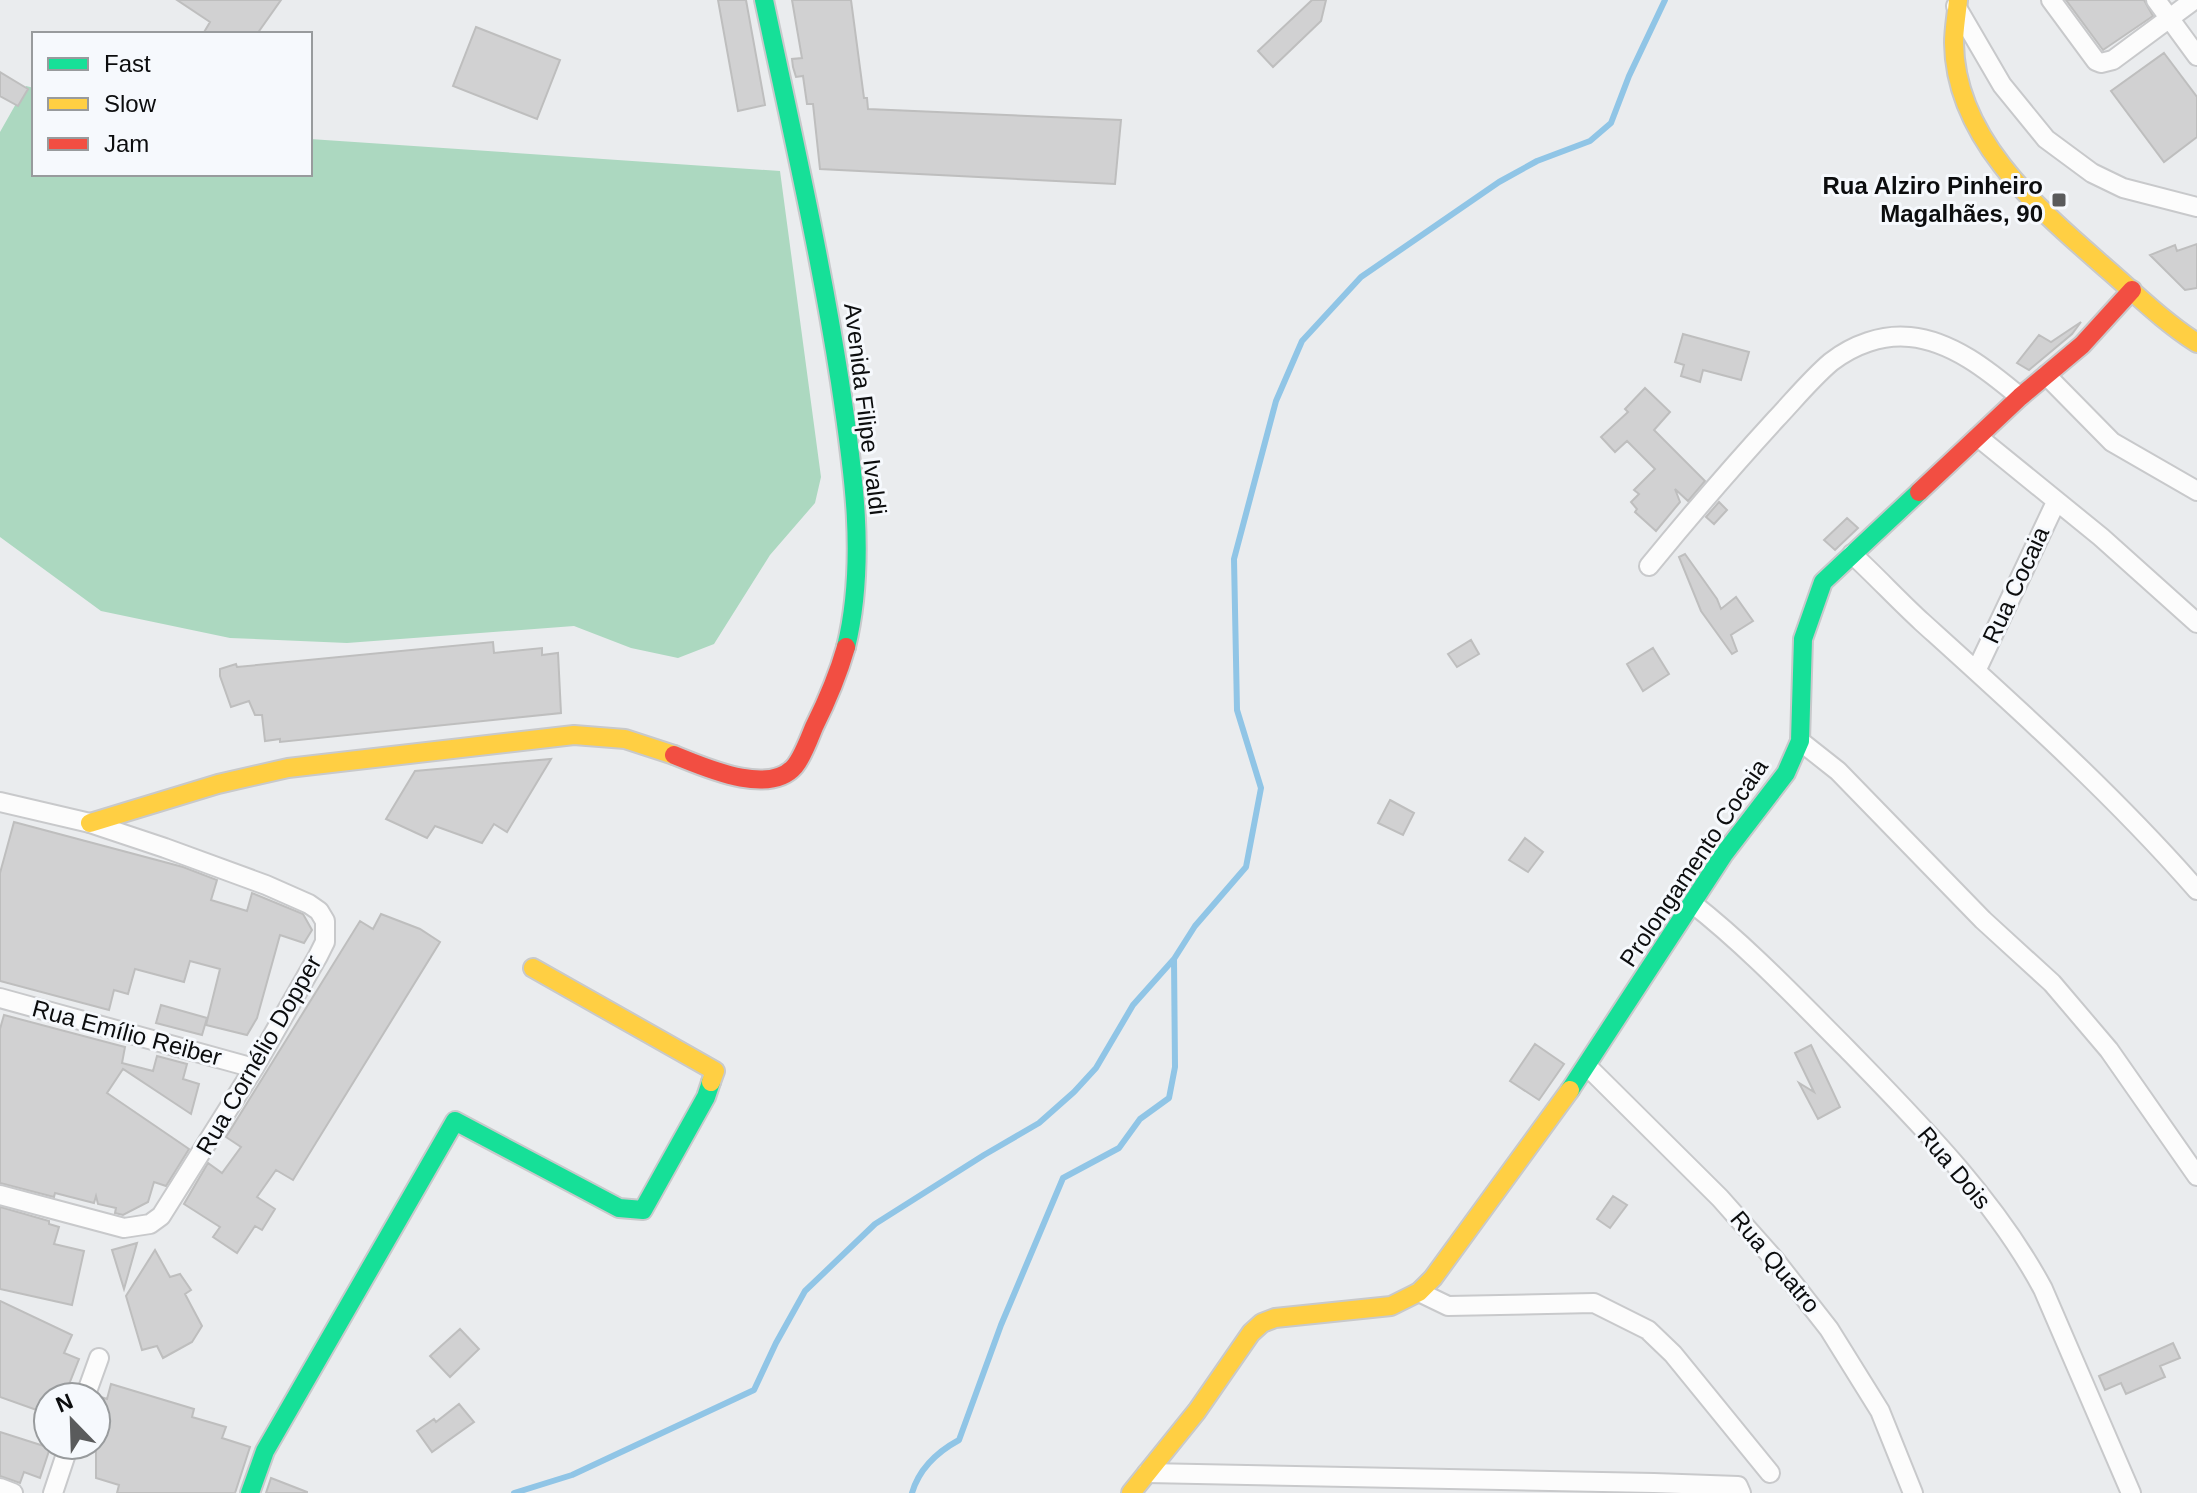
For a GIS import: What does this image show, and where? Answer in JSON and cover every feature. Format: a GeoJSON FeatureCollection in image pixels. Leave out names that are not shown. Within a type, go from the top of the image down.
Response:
{"type":"FeatureCollection","features":[{"type":"Feature","properties":{"kind":"street","name":"Avenida Filipe Ivaldi"},"geometry":{"type":"LineString","coordinates":[[90,823],[218,784],[288,768],[574,735],[595,735],[643,743],[714,770],[748,779],[781,775],[795,766],[845,652],[852,614],[856,532],[852,468],[830,312],[764,0]]}},
{"type":"Feature","properties":{"kind":"street"},"geometry":{"type":"LineString","coordinates":[[2051,0],[2096,61],[2101,63],[2113,60],[2194,0]]}},
{"type":"Feature","properties":{"kind":"street"},"geometry":{"type":"LineString","coordinates":[[2156,0],[2197,56]]}},
{"type":"Feature","properties":{"kind":"street"},"geometry":{"type":"LineString","coordinates":[[1957,3],[2002,85],[2046,139],[2092,173],[2123,188],[2197,207]]}},
{"type":"Feature","properties":{"kind":"street"},"geometry":{"type":"LineString","coordinates":[[1957,3],[1954,43],[1959,83],[1970,117],[1982,139],[2033,200],[2172,326],[2197,343]]}},
{"type":"Feature","properties":{"kind":"street","name":"Prolongamento Cocaia"},"geometry":{"type":"LineString","coordinates":[[1419,1292],[1433,1278],[1587,1066],[1724,854],[1775,790],[1794,758],[1800,741],[1803,639],[1823,582],[2020,397],[2082,345],[2132,290]]}},
{"type":"Feature","properties":{"kind":"street"},"geometry":{"type":"LineString","coordinates":[[1649,566],[1801,392],[1832,362],[1867,342],[1908,337],[1930,341],[1956,351],[2020,397]]}},
{"type":"Feature","properties":{"kind":"street"},"geometry":{"type":"LineString","coordinates":[[2046,375],[2112,442],[2197,491]]}},
{"type":"Feature","properties":{"kind":"street","name":"Rua Cocaia"},"geometry":{"type":"LineString","coordinates":[[1978,437],[2197,623]]}},
{"type":"Feature","properties":{"kind":"street","name":"Rua Cocaia"},"geometry":{"type":"LineString","coordinates":[[1977,669],[2056,502]]}},
{"type":"Feature","properties":{"kind":"street"},"geometry":{"type":"LineString","coordinates":[[1852,554],[2131,818],[2197,890]]}},
{"type":"Feature","properties":{"kind":"street"},"geometry":{"type":"LineString","coordinates":[[1800,741],[1838,771],[1963,901],[2052,983],[2109,1050],[2197,1176]]}},
{"type":"Feature","properties":{"kind":"street","name":"Rua Cornélio Dopper"},"geometry":{"type":"LineString","coordinates":[[0,802],[90,823],[266,885],[309,904],[319,911],[325,921],[325,942],[254,1068],[161,1216],[150,1224],[124,1228],[0,1195]]}},
{"type":"Feature","properties":{"kind":"street","name":"Rua Dois"},"geometry":{"type":"LineString","coordinates":[[1692,903],[1720,924],[1798,999],[1879,1083],[1979,1195],[2031,1267],[2043,1289],[2065,1336],[2124,1492]]}},
{"type":"Feature","properties":{"kind":"street"},"geometry":{"type":"LineString","coordinates":[[250,1493],[265,1451],[455,1121],[619,1208],[643,1210],[706,1097],[715,1071],[533,968]]}},
{"type":"Feature","properties":{"kind":"street","name":"Rua Emílio Reiber"},"geometry":{"type":"LineString","coordinates":[[0,998],[254,1068]]}},
{"type":"Feature","properties":{"kind":"street","name":"Rua Quatro"},"geometry":{"type":"LineString","coordinates":[[1587,1066],[1720,1198],[1775,1260],[1829,1329],[1880,1411],[1913,1493]]}},
{"type":"Feature","properties":{"kind":"street"},"geometry":{"type":"LineString","coordinates":[[1131,1493],[1197,1411],[1251,1333],[1262,1323],[1275,1318],[1391,1306],[1419,1292],[1448,1306],[1594,1303],[1648,1330],[1673,1354],[1770,1473]]}},
{"type":"Feature","properties":{"kind":"street"},"geometry":{"type":"LineString","coordinates":[[91,1381],[99,1358]]}},
{"type":"Feature","properties":{"kind":"street"},"geometry":{"type":"LineString","coordinates":[[53,1493],[64,1461]]}},
{"type":"Feature","properties":{"kind":"street"},"geometry":{"type":"LineString","coordinates":[[1147,1473],[1654,1483],[1738,1486],[1741,1493]]}},
{"type":"Feature","properties":{"kind":"street"},"geometry":{"type":"LineString","coordinates":[[0,1488],[13,1493]]}},
{"type":"Feature","properties":{"kind":"green space"},"geometry":{"type":"Polygon","coordinates":[[[26,86],[32,88],[32,176],[312,176],[312,139],[780,171],[821,477],[815,503],[770,555],[714,644],[678,658],[631,648],[574,626],[347,643],[230,638],[101,611],[0,537],[0,132],[26,86]]]}},
{"type":"Feature","properties":{"kind":"building"},"geometry":{"type":"Polygon","coordinates":[[[177,0],[281,0],[258,32],[204,32],[210,22],[177,0]]]}},
{"type":"Feature","properties":{"kind":"building"},"geometry":{"type":"Polygon","coordinates":[[[718,0],[746,0],[765,105],[738,111],[718,0]]]}},
{"type":"Feature","properties":{"kind":"building"},"geometry":{"type":"Polygon","coordinates":[[[792,0],[851,0],[868,109],[1121,120],[1115,184],[820,169],[813,104],[807,104],[803,76],[796,77],[793,67],[792,59],[802,58],[792,0]]]}},
{"type":"Feature","properties":{"kind":"building"},"geometry":{"type":"Polygon","coordinates":[[[1312,0],[1326,0],[1321,21],[1273,67],[1258,51],[1312,0]]]}},
{"type":"Feature","properties":{"kind":"building"},"geometry":{"type":"Polygon","coordinates":[[[2066,0],[2144,0],[2153,16],[2103,50],[2066,0]]]}},
{"type":"Feature","properties":{"kind":"building"},"geometry":{"type":"Polygon","coordinates":[[[476,27],[560,60],[537,119],[453,86],[476,27]]]}},
{"type":"Feature","properties":{"kind":"building"},"geometry":{"type":"Polygon","coordinates":[[[2164,53],[2197,97],[2197,137],[2164,162],[2111,91],[2164,53]]]}},
{"type":"Feature","properties":{"kind":"building"},"geometry":{"type":"Polygon","coordinates":[[[0,72],[28,89],[18,106],[0,96],[0,72]]]}},
{"type":"Feature","properties":{"kind":"building"},"geometry":{"type":"Polygon","coordinates":[[[2197,244],[2197,288],[2185,290],[2150,255],[2175,245],[2177,251],[2197,244]]]}},
{"type":"Feature","properties":{"kind":"building"},"geometry":{"type":"Polygon","coordinates":[[[2081,322],[2072,334],[2029,370],[2017,363],[2039,335],[2051,342],[2081,322]]]}},
{"type":"Feature","properties":{"kind":"building"},"geometry":{"type":"Polygon","coordinates":[[[1683,334],[1749,352],[1741,380],[1703,370],[1700,382],[1681,376],[1684,365],[1675,362],[1683,334]]]}},
{"type":"Feature","properties":{"kind":"building"},"geometry":{"type":"Polygon","coordinates":[[[1645,388],[1670,412],[1654,430],[1705,481],[1688,501],[1675,489],[1680,502],[1656,531],[1635,512],[1637,509],[1631,502],[1639,494],[1634,490],[1655,469],[1627,441],[1615,452],[1601,437],[1628,412],[1625,409],[1645,388]]]}},
{"type":"Feature","properties":{"kind":"building"},"geometry":{"type":"Polygon","coordinates":[[[1719,502],[1727,510],[1714,524],[1706,517],[1719,502]]]}},
{"type":"Feature","properties":{"kind":"building"},"geometry":{"type":"Polygon","coordinates":[[[1847,518],[1858,528],[1835,550],[1824,540],[1847,518]]]}},
{"type":"Feature","properties":{"kind":"building"},"geometry":{"type":"Polygon","coordinates":[[[1685,554],[1721,609],[1736,597],[1753,621],[1731,635],[1737,651],[1732,654],[1701,611],[1679,557],[1685,554]]]}},
{"type":"Feature","properties":{"kind":"building"},"geometry":{"type":"Polygon","coordinates":[[[1471,640],[1479,654],[1457,667],[1448,654],[1471,640]]]}},
{"type":"Feature","properties":{"kind":"building"},"geometry":{"type":"Polygon","coordinates":[[[493,642],[494,653],[542,648],[542,655],[558,653],[561,713],[280,742],[280,739],[265,741],[262,715],[255,715],[249,701],[231,707],[220,676],[220,669],[236,664],[237,667],[493,642]]]}},
{"type":"Feature","properties":{"kind":"building"},"geometry":{"type":"Polygon","coordinates":[[[1653,648],[1669,674],[1643,691],[1627,664],[1653,648]]]}},
{"type":"Feature","properties":{"kind":"building"},"geometry":{"type":"Polygon","coordinates":[[[551,759],[507,832],[494,824],[482,843],[435,826],[427,838],[386,819],[415,771],[551,759]]]}},
{"type":"Feature","properties":{"kind":"building"},"geometry":{"type":"Polygon","coordinates":[[[1390,800],[1414,813],[1403,835],[1378,823],[1390,800]]]}},
{"type":"Feature","properties":{"kind":"building"},"geometry":{"type":"Polygon","coordinates":[[[14,822],[183,867],[217,880],[211,900],[247,911],[252,893],[303,914],[312,930],[304,943],[280,935],[257,1018],[247,1035],[206,1025],[220,969],[190,961],[184,982],[135,969],[128,994],[114,990],[109,1010],[0,981],[0,873],[14,822]]]}},
{"type":"Feature","properties":{"kind":"building"},"geometry":{"type":"Polygon","coordinates":[[[1525,838],[1543,852],[1528,872],[1509,860],[1525,838]]]}},
{"type":"Feature","properties":{"kind":"building"},"geometry":{"type":"Polygon","coordinates":[[[381,914],[420,929],[440,942],[293,1180],[276,1170],[257,1197],[275,1209],[262,1230],[255,1226],[237,1253],[213,1237],[220,1227],[184,1204],[208,1163],[222,1173],[241,1147],[226,1137],[360,921],[373,929],[381,914]]]}},
{"type":"Feature","properties":{"kind":"building"},"geometry":{"type":"Polygon","coordinates":[[[161,1005],[207,1018],[202,1035],[156,1023],[161,1005]]]}},
{"type":"Feature","properties":{"kind":"building"},"geometry":{"type":"Polygon","coordinates":[[[4,1015],[125,1047],[122,1063],[153,1071],[157,1056],[187,1064],[183,1079],[199,1084],[191,1114],[123,1069],[107,1093],[189,1149],[166,1186],[154,1182],[148,1202],[123,1215],[115,1213],[116,1208],[98,1204],[96,1196],[94,1203],[55,1193],[54,1197],[0,1183],[0,1029],[4,1015]]]}},
{"type":"Feature","properties":{"kind":"building"},"geometry":{"type":"Polygon","coordinates":[[[1535,1044],[1564,1064],[1539,1100],[1510,1081],[1535,1044]]]}},
{"type":"Feature","properties":{"kind":"building"},"geometry":{"type":"Polygon","coordinates":[[[1811,1045],[1840,1107],[1818,1119],[1799,1083],[1814,1092],[1795,1053],[1811,1045]]]}},
{"type":"Feature","properties":{"kind":"building"},"geometry":{"type":"Polygon","coordinates":[[[1613,1196],[1627,1205],[1610,1228],[1597,1219],[1613,1196]]]}},
{"type":"Feature","properties":{"kind":"building"},"geometry":{"type":"Polygon","coordinates":[[[0,1207],[49,1221],[49,1224],[59,1227],[54,1244],[84,1251],[72,1305],[0,1289],[0,1207]]]}},
{"type":"Feature","properties":{"kind":"building"},"geometry":{"type":"Polygon","coordinates":[[[137,1243],[124,1289],[112,1250],[137,1243]]]}},
{"type":"Feature","properties":{"kind":"building"},"geometry":{"type":"Polygon","coordinates":[[[155,1250],[170,1277],[180,1274],[191,1290],[185,1294],[202,1326],[192,1342],[163,1358],[157,1346],[142,1350],[126,1296],[155,1250]]]}},
{"type":"Feature","properties":{"kind":"building"},"geometry":{"type":"Polygon","coordinates":[[[0,1301],[72,1335],[64,1353],[79,1359],[70,1381],[32,1381],[32,1408],[0,1397],[0,1301]]]}},
{"type":"Feature","properties":{"kind":"building"},"geometry":{"type":"Polygon","coordinates":[[[460,1329],[479,1349],[450,1377],[430,1356],[460,1329]]]}},
{"type":"Feature","properties":{"kind":"building"},"geometry":{"type":"Polygon","coordinates":[[[2173,1343],[2180,1358],[2160,1366],[2165,1377],[2126,1394],[2121,1383],[2105,1390],[2099,1376],[2173,1343]]]}},
{"type":"Feature","properties":{"kind":"building"},"geometry":{"type":"Polygon","coordinates":[[[112,1384],[194,1409],[192,1417],[226,1427],[222,1438],[250,1447],[235,1493],[117,1493],[119,1485],[96,1478],[96,1461],[112,1461],[112,1384]]]}},
{"type":"Feature","properties":{"kind":"building"},"geometry":{"type":"Polygon","coordinates":[[[459,1404],[474,1422],[432,1452],[417,1431],[434,1419],[436,1422],[459,1404]]]}},
{"type":"Feature","properties":{"kind":"building"},"geometry":{"type":"Polygon","coordinates":[[[0,1432],[32,1442],[32,1461],[46,1461],[40,1478],[24,1472],[20,1483],[0,1476],[0,1432]]]}},
{"type":"Feature","properties":{"kind":"building"},"geometry":{"type":"Polygon","coordinates":[[[271,1478],[307,1492],[307,1493],[266,1493],[271,1478]]]}},
{"type":"Feature","properties":{"kind":"waterway"},"geometry":{"type":"LineString","coordinates":[[912,1493],[919,1476],[930,1462],[959,1440],[1001,1325],[1063,1178],[1119,1148],[1140,1119],[1169,1098],[1175,1067],[1174,959],[1195,926],[1246,867],[1261,788],[1237,710],[1234,559],[1276,401],[1302,341],[1361,277],[1499,182],[1537,161],[1590,141],[1611,123],[1629,76],[1665,0]]}},
{"type":"Feature","properties":{"kind":"waterway"},"geometry":{"type":"LineString","coordinates":[[514,1493],[572,1475],[754,1390],[805,1291],[875,1224],[1039,1123],[1074,1092],[1096,1068],[1133,1005],[1174,959]]}},
{"type":"Feature","properties":{"kind":"traffic: fast"},"geometry":{"type":"LineString","coordinates":[[764,0],[805,190],[849,448],[857,548],[856,581],[846,647]]}},
{"type":"Feature","properties":{"kind":"traffic: fast"},"geometry":{"type":"LineString","coordinates":[[1570,1090],[1724,854],[1786,773],[1800,741],[1803,639],[1823,582],[1919,492]]}},
{"type":"Feature","properties":{"kind":"traffic: fast"},"geometry":{"type":"LineString","coordinates":[[250,1493],[265,1451],[455,1121],[619,1208],[643,1210],[706,1097],[711,1082]]}},
{"type":"Feature","properties":{"kind":"traffic: slow"},"geometry":{"type":"LineString","coordinates":[[1958,0],[1954,43],[1958,78],[1969,111],[1985,142],[2006,171],[2055,223],[2151,308],[2197,343]]}},
{"type":"Feature","properties":{"kind":"traffic: slow"},"geometry":{"type":"LineString","coordinates":[[90,823],[218,784],[288,768],[574,735],[625,739],[674,755]]}},
{"type":"Feature","properties":{"kind":"traffic: slow"},"geometry":{"type":"LineString","coordinates":[[533,968],[715,1071],[711,1082]]}},
{"type":"Feature","properties":{"kind":"traffic: slow"},"geometry":{"type":"LineString","coordinates":[[1131,1493],[1197,1411],[1251,1333],[1262,1323],[1275,1318],[1391,1306],[1419,1292],[1433,1278],[1570,1090]]}},
{"type":"Feature","properties":{"kind":"traffic: jam"},"geometry":{"type":"LineString","coordinates":[[1919,492],[2020,397],[2082,345],[2132,290]]}},
{"type":"Feature","properties":{"kind":"traffic: jam"},"geometry":{"type":"LineString","coordinates":[[674,755],[736,777],[769,779],[784,775],[795,766],[803,752],[832,688],[846,647]]}},
{"type":"Feature","properties":{"kind":"place","name":"Rua Alziro Pinheiro Magalhães, 90"},"geometry":{"type":"Point","coordinates":[2059,200]}}]}
